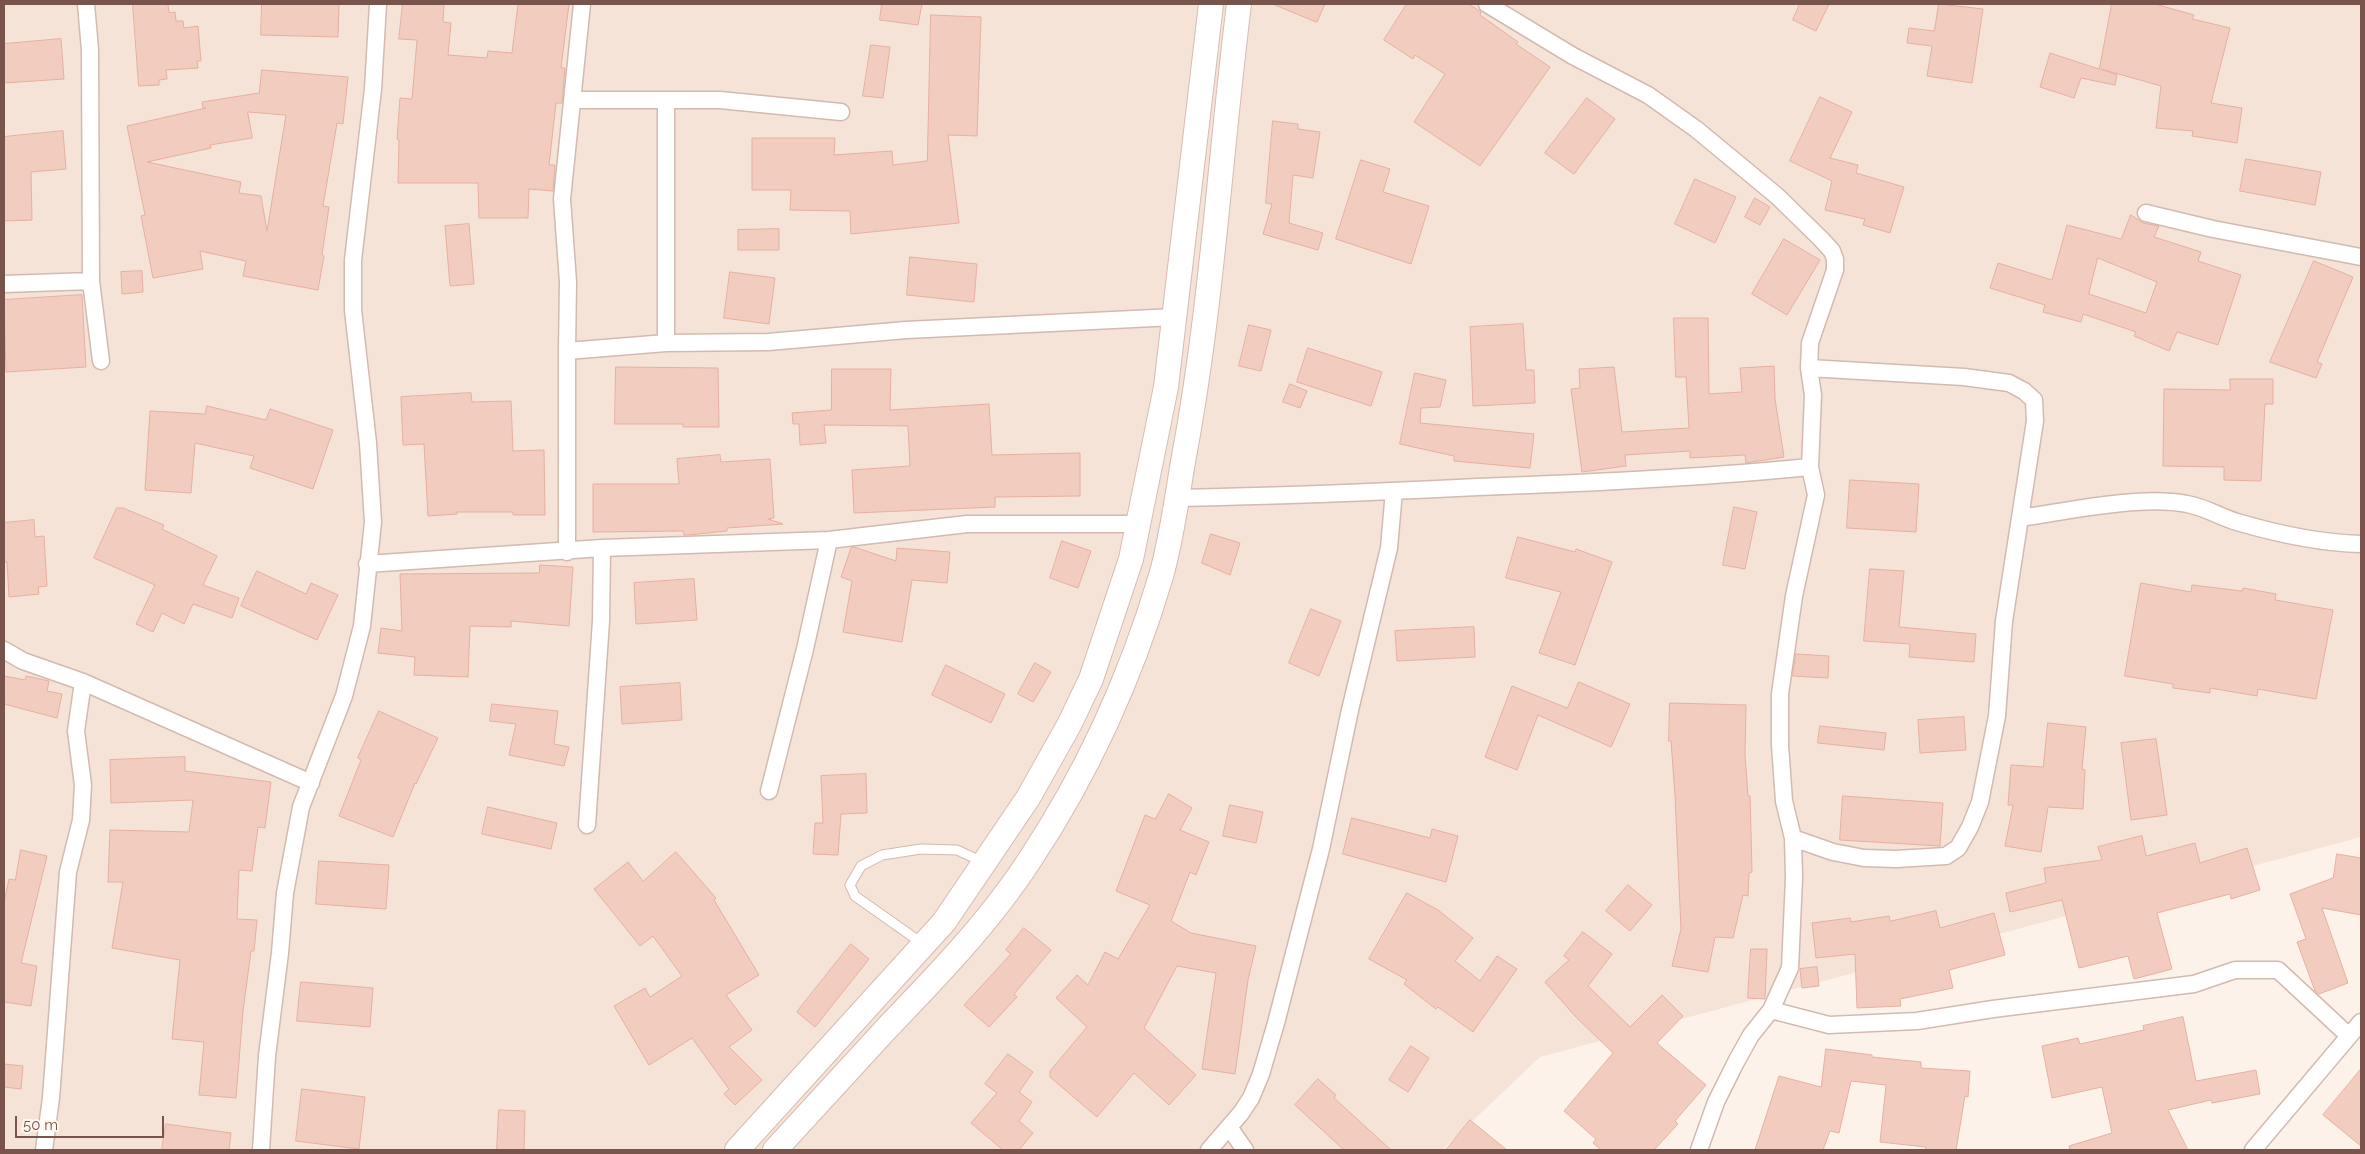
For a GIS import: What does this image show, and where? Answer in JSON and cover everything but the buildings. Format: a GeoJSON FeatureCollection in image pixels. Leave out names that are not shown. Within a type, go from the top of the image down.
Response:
{"type":"FeatureCollection","features":[{"type":"Feature","properties":{"kind":"main road"},"geometry":{"type":"LineString","coordinates":[[737,1150],[925,946],[944,922],[986,863],[1028,798],[1069,725],[1091,679],[1112,620],[1140,524],[1166,387],[1211,4]]}},
{"type":"Feature","properties":{"kind":"main road"},"geometry":{"type":"LineString","coordinates":[[775,1150],[944,968],[1001,901],[1030,861],[1071,793],[1107,722],[1136,650],[1162,573],[1177,498],[1196,391],[1211,275],[1239,4]]}},
{"type":"Feature","properties":{"kind":"street"},"geometry":{"type":"LineString","coordinates":[[86,4],[90,50],[91,281],[101,362]]}},
{"type":"Feature","properties":{"kind":"street"},"geometry":{"type":"LineString","coordinates":[[260,1150],[267,1056],[280,953],[285,893],[301,807],[344,696],[362,626],[373,522],[368,443],[354,318],[353,260],[373,89],[378,4]]}},
{"type":"Feature","properties":{"kind":"street"},"geometry":{"type":"LineString","coordinates":[[567,552],[568,282],[562,199],[582,4]]}},
{"type":"Feature","properties":{"kind":"street"},"geometry":{"type":"LineString","coordinates":[[1487,4],[1574,56],[1648,95],[1672,112],[1777,196],[1832,251],[1835,259],[1835,270],[1810,343],[1809,368],[1813,395],[1810,467],[1816,495],[1794,596],[1780,694],[1780,745],[1784,801],[1792,838],[1794,878],[1790,968],[1771,1010],[1751,1035],[1736,1062],[1716,1102],[1699,1150]]}},
{"type":"Feature","properties":{"kind":"street"},"geometry":{"type":"LineString","coordinates":[[572,100],[720,100],[841,112]]}},
{"type":"Feature","properties":{"kind":"street"},"geometry":{"type":"LineString","coordinates":[[666,100],[666,343]]}},
{"type":"Feature","properties":{"kind":"street"},"geometry":{"type":"LineString","coordinates":[[2146,213],[2213,229],[2361,257]]}},
{"type":"Feature","properties":{"kind":"street"},"geometry":{"type":"LineString","coordinates":[[4,284],[91,281]]}},
{"type":"Feature","properties":{"kind":"street"},"geometry":{"type":"LineString","coordinates":[[567,351],[666,343],[768,342],[906,330],[1175,317]]}},
{"type":"Feature","properties":{"kind":"street"},"geometry":{"type":"LineString","coordinates":[[1792,838],[1832,852],[1864,858],[1896,859],[1946,856],[1958,848],[1980,802],[1997,716],[2004,621],[2035,421],[2034,400],[2024,391],[2009,383],[1964,377],[1809,368]]}},
{"type":"Feature","properties":{"kind":"street"},"geometry":{"type":"LineString","coordinates":[[1177,498],[1291,496],[1716,476],[1810,467]]}},
{"type":"Feature","properties":{"kind":"street"},"geometry":{"type":"LineString","coordinates":[[1209,1150],[1246,1106],[1261,1074],[1301,927],[1389,548],[1394,491]]}},
{"type":"Feature","properties":{"kind":"street"},"geometry":{"type":"LineString","coordinates":[[2020,518],[2159,500],[2188,504],[2235,522],[2278,533],[2333,543],[2361,544]]}},
{"type":"Feature","properties":{"kind":"street"},"geometry":{"type":"LineString","coordinates":[[368,564],[567,552],[602,548],[829,540],[967,524],[1140,524]]}},
{"type":"Feature","properties":{"kind":"street"},"geometry":{"type":"LineString","coordinates":[[769,791],[805,649],[829,540]]}},
{"type":"Feature","properties":{"kind":"street"},"geometry":{"type":"LineString","coordinates":[[587,825],[601,621],[602,548]]}},
{"type":"Feature","properties":{"kind":"street"},"geometry":{"type":"LineString","coordinates":[[4,650],[23,661],[83,682],[311,783]]}},
{"type":"Feature","properties":{"kind":"street"},"geometry":{"type":"LineString","coordinates":[[44,1150],[51,1098],[68,872],[81,820],[83,785],[76,731],[83,682]]}},
{"type":"Feature","properties":{"kind":"street"},"geometry":{"type":"LineString","coordinates":[[1771,1010],[1829,1025],[1917,1021],[1993,1009],[2194,984],[2235,970],[2278,970],[2358,1027],[2253,1150]]}},
{"type":"Feature","properties":{"kind":"street"},"geometry":{"type":"LineString","coordinates":[[1229,1128],[1245,1150]]}},
{"type":"Feature","properties":{"kind":"lane"},"geometry":{"type":"LineString","coordinates":[[925,946],[855,896],[850,885],[861,866],[882,855],[921,849],[956,850],[986,863]]}},
{"type":"Feature","properties":{"kind":"shaded area"},"geometry":{"type":"Polygon","coordinates":[[[4,4],[2361,4],[2361,837],[1540,1057],[1442,1150],[4,1150],[4,4]]]}}]}
